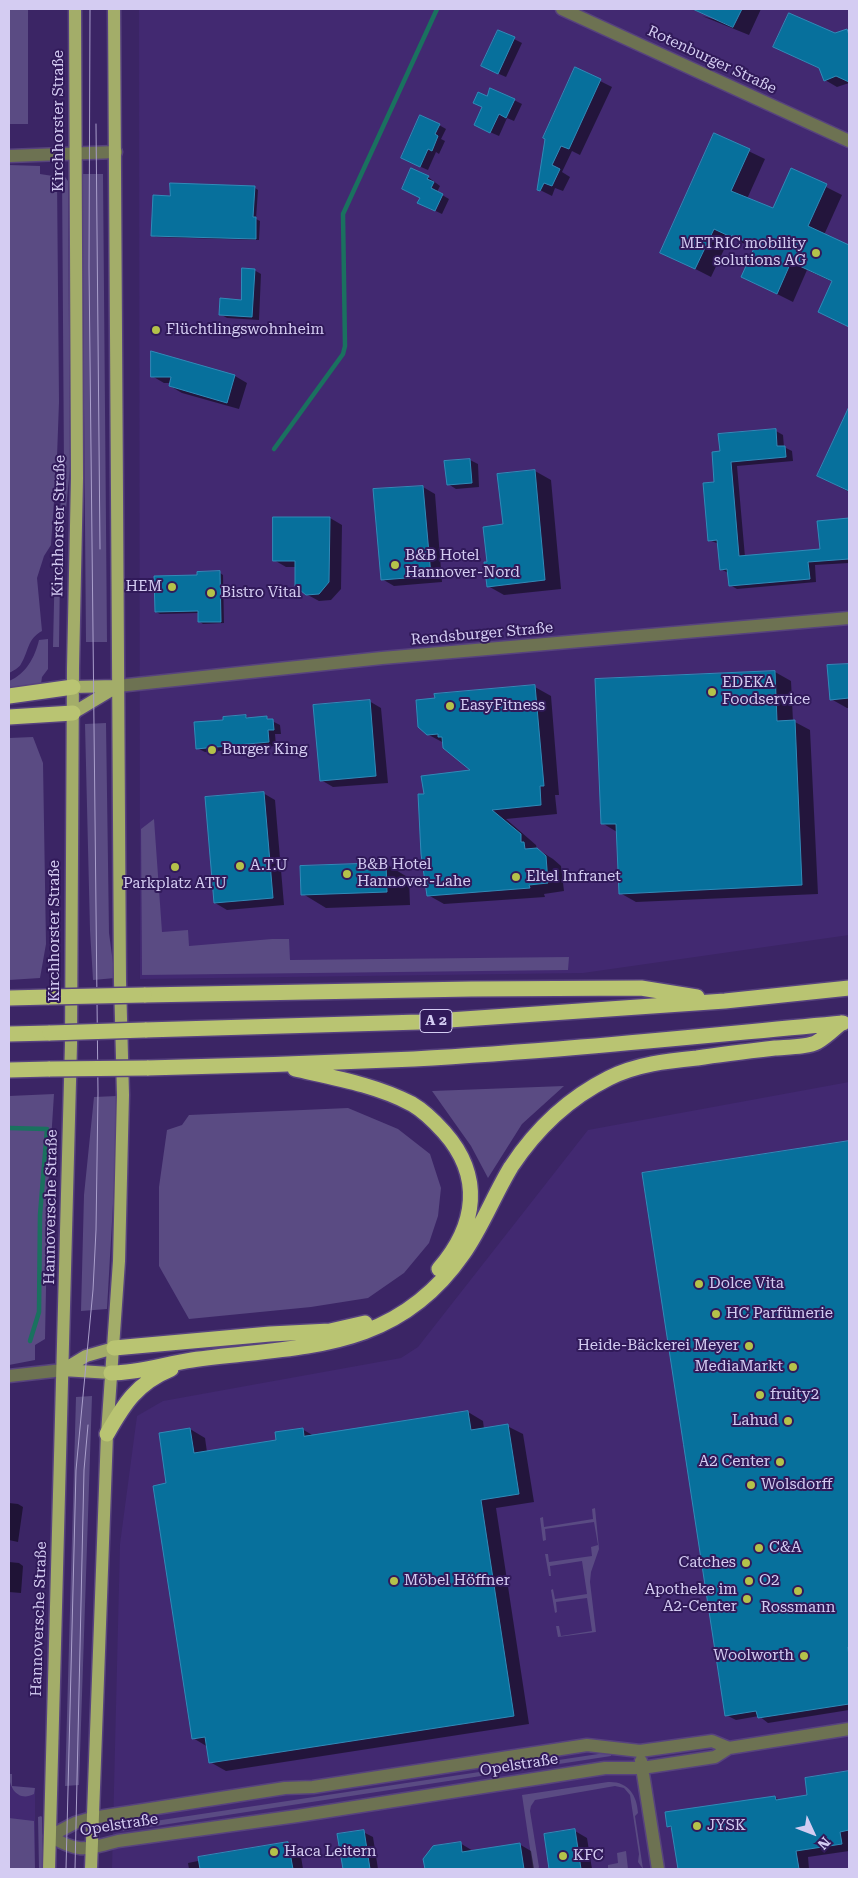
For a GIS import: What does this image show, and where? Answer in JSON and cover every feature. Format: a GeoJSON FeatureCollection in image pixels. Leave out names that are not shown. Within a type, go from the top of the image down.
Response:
{"type":"FeatureCollection","features":[{"type":"Feature","properties":{"kind":"highway"},"geometry":{"type":"LineString","coordinates":[[9,696],[73,687]]}},
{"type":"Feature","properties":{"kind":"highway"},"geometry":{"type":"LineString","coordinates":[[9,718],[73,713]]}},
{"type":"Feature","properties":{"kind":"highway"},"geometry":{"type":"LineString","coordinates":[[9,998],[471,989],[641,988],[725,1001]]}},
{"type":"Feature","properties":{"kind":"highway","name":"A 2"},"geometry":{"type":"LineString","coordinates":[[9,1034],[420,1022],[725,1001],[849,988]]}},
{"type":"Feature","properties":{"kind":"highway"},"geometry":{"type":"LineString","coordinates":[[9,1070],[274,1065],[416,1058],[845,1023]]}},
{"type":"Feature","properties":{"kind":"highway"},"geometry":{"type":"LineString","coordinates":[[111,1374],[127,1373],[192,1360],[271,1352],[333,1342],[360,1335],[377,1328],[410,1309],[433,1290],[464,1253],[511,1167],[538,1131],[572,1099],[610,1077],[647,1064],[816,1043],[845,1023]]}},
{"type":"Feature","properties":{"kind":"highway"},"geometry":{"type":"LineString","coordinates":[[114,1348],[270,1334],[330,1331],[357,1326],[382,1316],[404,1302],[426,1283],[455,1247],[466,1222],[470,1206],[469,1173],[456,1145],[437,1123],[413,1105],[382,1090],[274,1065]]}},
{"type":"Feature","properties":{"kind":"highway"},"geometry":{"type":"LineString","coordinates":[[107,1434],[124,1404],[131,1396],[161,1373],[192,1360]]}},
{"type":"Feature","properties":{"kind":"main road","name":"Kirchhorster Straße"},"geometry":{"type":"LineString","coordinates":[[71,1044],[73,687],[77,478],[75,9]]}},
{"type":"Feature","properties":{"kind":"main road"},"geometry":{"type":"LineString","coordinates":[[91,1869],[107,1434],[120,1261],[123,1095],[118,686],[114,9]]}},
{"type":"Feature","properties":{"kind":"main road"},"geometry":{"type":"LineString","coordinates":[[73,687],[118,686]]}},
{"type":"Feature","properties":{"kind":"main road"},"geometry":{"type":"LineString","coordinates":[[73,713],[118,686]]}},
{"type":"Feature","properties":{"kind":"main road","name":"Hannoversche Straße"},"geometry":{"type":"LineString","coordinates":[[49,1869],[71,1044]]}},
{"type":"Feature","properties":{"kind":"main road"},"geometry":{"type":"LineString","coordinates":[[63,1370],[86,1356],[114,1348]]}},
{"type":"Feature","properties":{"kind":"main road"},"geometry":{"type":"LineString","coordinates":[[63,1370],[111,1374]]}},
{"type":"Feature","properties":{"kind":"street","name":"Rotenburger Straße"},"geometry":{"type":"LineString","coordinates":[[562,9],[849,141]]}},
{"type":"Feature","properties":{"kind":"street"},"geometry":{"type":"LineString","coordinates":[[9,156],[116,152]]}},
{"type":"Feature","properties":{"kind":"street","name":"Rendsburger Straße"},"geometry":{"type":"LineString","coordinates":[[118,686],[382,658],[849,618]]}},
{"type":"Feature","properties":{"kind":"street"},"geometry":{"type":"LineString","coordinates":[[9,1376],[63,1370]]}},
{"type":"Feature","properties":{"kind":"street","name":"Opelstraße"},"geometry":{"type":"LineString","coordinates":[[50,1836],[66,1846],[92,1848],[118,1841],[606,1768],[642,1768],[715,1757],[729,1748],[849,1728]]}},
{"type":"Feature","properties":{"kind":"street","name":"Opelstraße"},"geometry":{"type":"LineString","coordinates":[[50,1836],[75,1823],[92,1818],[285,1788],[312,1787],[587,1745],[640,1751],[712,1741],[729,1748]]}},
{"type":"Feature","properties":{"kind":"street"},"geometry":{"type":"LineString","coordinates":[[640,1751],[658,1869]]}},
{"type":"Feature","properties":{"kind":"shaded area"},"geometry":{"type":"Polygon","coordinates":[[[9,9],[28,9],[28,124],[9,124],[9,9]]]}},
{"type":"Feature","properties":{"kind":"shaded area"},"geometry":{"type":"Polygon","coordinates":[[[139,9],[849,9],[849,935],[583,973],[140,979],[139,9]]]}},
{"type":"Feature","properties":{"kind":"shaded area"},"geometry":{"type":"Polygon","coordinates":[[[9,165],[40,166],[40,174],[57,178],[59,402],[51,545],[44,556],[37,578],[42,631],[31,642],[20,665],[9,673],[9,165]]]}},
{"type":"Feature","properties":{"kind":"shaded area"},"geometry":{"type":"Polygon","coordinates":[[[62,173],[68,181],[70,467],[60,572],[59,647],[53,647],[55,559],[64,471],[62,173]]]}},
{"type":"Feature","properties":{"kind":"shaded area"},"geometry":{"type":"Polygon","coordinates":[[[82,174],[103,174],[107,642],[86,642],[82,174]]]}},
{"type":"Feature","properties":{"kind":"shaded area"},"geometry":{"type":"Polygon","coordinates":[[[48,639],[48,669],[42,677],[41,684],[33,688],[9,692],[9,681],[20,674],[29,664],[39,640],[48,639]]]}},
{"type":"Feature","properties":{"kind":"shaded area"},"geometry":{"type":"Polygon","coordinates":[[[106,723],[109,933],[115,978],[93,980],[85,724],[106,723]]]}},
{"type":"Feature","properties":{"kind":"shaded area"},"geometry":{"type":"Polygon","coordinates":[[[33,737],[43,763],[46,944],[40,978],[9,980],[9,738],[33,737]]]}},
{"type":"Feature","properties":{"kind":"shaded area"},"geometry":{"type":"Polygon","coordinates":[[[154,819],[162,932],[188,930],[189,946],[289,939],[290,960],[569,957],[568,970],[142,975],[141,829],[154,819]]]}},
{"type":"Feature","properties":{"kind":"shaded area"},"geometry":{"type":"Polygon","coordinates":[[[849,1082],[849,1869],[112,1869],[120,1544],[137,1416],[163,1401],[401,1358],[418,1347],[588,1130],[849,1082]]]}},
{"type":"Feature","properties":{"kind":"shaded area"},"geometry":{"type":"Polygon","coordinates":[[[564,1086],[522,1124],[488,1178],[471,1146],[432,1091],[564,1086]]]}},
{"type":"Feature","properties":{"kind":"shaded area"},"geometry":{"type":"Polygon","coordinates":[[[54,1094],[48,1188],[45,1339],[35,1345],[35,1360],[9,1365],[9,1096],[54,1094]]]}},
{"type":"Feature","properties":{"kind":"shaded area"},"geometry":{"type":"Polygon","coordinates":[[[117,1096],[107,1309],[81,1311],[84,1195],[94,1097],[117,1096]]]}},
{"type":"Feature","properties":{"kind":"shaded area"},"geometry":{"type":"Polygon","coordinates":[[[348,1108],[398,1129],[430,1154],[441,1188],[438,1216],[429,1243],[404,1273],[368,1298],[311,1307],[189,1319],[159,1266],[159,1187],[167,1130],[182,1125],[189,1115],[348,1108]]]}},
{"type":"Feature","properties":{"kind":"shaded area"},"geometry":{"type":"Polygon","coordinates":[[[92,1396],[79,1785],[65,1786],[76,1397],[92,1396]]]}},
{"type":"Feature","properties":{"kind":"shaded area"},"geometry":{"type":"Polygon","coordinates":[[[595,1508],[599,1549],[591,1572],[590,1582],[596,1632],[558,1637],[556,1626],[559,1626],[561,1636],[592,1631],[587,1598],[556,1602],[557,1612],[555,1613],[551,1590],[553,1589],[555,1599],[587,1594],[582,1561],[550,1566],[551,1576],[549,1576],[545,1554],[548,1554],[549,1562],[592,1556],[591,1547],[598,1545],[594,1522],[545,1529],[546,1540],[543,1541],[540,1518],[543,1517],[544,1527],[593,1519],[592,1509],[595,1508]]]}},
{"type":"Feature","properties":{"kind":"shaded area"},"geometry":{"type":"Polygon","coordinates":[[[611,1753],[611,1756],[123,1831],[122,1826],[611,1753]]]}},
{"type":"Feature","properties":{"kind":"shaded area"},"geometry":{"type":"Polygon","coordinates":[[[9,1774],[12,1774],[12,1786],[35,1788],[35,1869],[9,1869],[9,1774]]]}},
{"type":"Feature","properties":{"kind":"shaded area"},"geometry":{"type":"Polygon","coordinates":[[[9,1774],[12,1774],[12,1786],[35,1788],[34,1794],[24,1796],[16,1793],[11,1785],[9,1774]]]}},
{"type":"Feature","properties":{"kind":"shaded area"},"geometry":{"type":"Polygon","coordinates":[[[615,1782],[626,1787],[636,1800],[638,1813],[635,1816],[643,1869],[638,1862],[639,1854],[630,1795],[624,1788],[615,1786],[535,1800],[530,1811],[539,1867],[538,1869],[533,1869],[522,1795],[615,1782]]]}},
{"type":"Feature","properties":{"kind":"shaded area"},"geometry":{"type":"Polygon","coordinates":[[[41,1816],[42,1868],[39,1869],[38,1817],[41,1816]]]}},
{"type":"Feature","properties":{"kind":"shaded area"},"geometry":{"type":"Polygon","coordinates":[[[9,1818],[34,1821],[35,1869],[9,1869],[9,1818]]]}},
{"type":"Feature","properties":{"kind":"shaded area"},"geometry":{"type":"Polygon","coordinates":[[[626,1851],[628,1869],[608,1869],[608,1865],[618,1863],[617,1853],[626,1851]]]}},
{"type":"Feature","properties":{"kind":"building"},"geometry":{"type":"Polygon","coordinates":[[[693,9],[742,9],[733,27],[693,9]]]}},
{"type":"Feature","properties":{"kind":"building"},"geometry":{"type":"Polygon","coordinates":[[[789,13],[835,33],[847,29],[849,35],[849,82],[836,76],[824,81],[819,68],[773,47],[789,13]]]}},
{"type":"Feature","properties":{"kind":"building"},"geometry":{"type":"Polygon","coordinates":[[[498,30],[515,37],[498,74],[481,66],[498,30]]]}},
{"type":"Feature","properties":{"kind":"building"},"geometry":{"type":"Polygon","coordinates":[[[575,67],[601,79],[569,149],[561,146],[552,165],[560,169],[552,186],[544,183],[540,191],[537,190],[545,139],[543,138],[575,67]]]}},
{"type":"Feature","properties":{"kind":"building"},"geometry":{"type":"Polygon","coordinates":[[[490,88],[515,99],[506,118],[499,114],[490,133],[474,125],[482,107],[473,103],[478,92],[487,96],[490,88]]]}},
{"type":"Feature","properties":{"kind":"building"},"geometry":{"type":"Polygon","coordinates":[[[420,115],[440,124],[435,134],[438,136],[432,151],[428,149],[420,167],[401,158],[420,115]]]}},
{"type":"Feature","properties":{"kind":"building"},"geometry":{"type":"Polygon","coordinates":[[[714,133],[750,149],[731,191],[773,208],[791,168],[827,184],[808,226],[849,245],[849,327],[818,312],[832,281],[791,262],[777,294],[741,277],[755,246],[732,235],[731,237],[714,229],[695,269],[660,253],[714,133]]]}},
{"type":"Feature","properties":{"kind":"building"},"geometry":{"type":"Polygon","coordinates":[[[411,168],[429,176],[427,179],[434,182],[431,188],[443,194],[435,211],[417,203],[420,198],[402,189],[411,168]]]}},
{"type":"Feature","properties":{"kind":"building"},"geometry":{"type":"Polygon","coordinates":[[[170,183],[255,186],[253,217],[256,217],[256,239],[151,236],[153,195],[170,196],[170,183]]]}},
{"type":"Feature","properties":{"kind":"building"},"geometry":{"type":"Polygon","coordinates":[[[242,268],[255,269],[252,317],[219,315],[220,298],[241,300],[242,268]]]}},
{"type":"Feature","properties":{"kind":"building"},"geometry":{"type":"Polygon","coordinates":[[[151,351],[235,375],[227,403],[169,386],[171,377],[151,377],[151,351]]]}},
{"type":"Feature","properties":{"kind":"building"},"geometry":{"type":"Polygon","coordinates":[[[849,407],[849,491],[817,476],[849,407]]]}},
{"type":"Feature","properties":{"kind":"building"},"geometry":{"type":"Polygon","coordinates":[[[776,429],[777,446],[785,446],[786,457],[731,462],[739,556],[820,549],[817,521],[849,518],[849,559],[808,562],[810,579],[729,586],[727,569],[720,570],[717,540],[708,541],[703,483],[714,482],[712,452],[720,451],[718,434],[776,429]]]}},
{"type":"Feature","properties":{"kind":"building"},"geometry":{"type":"Polygon","coordinates":[[[470,459],[472,483],[447,485],[444,461],[470,459]]]}},
{"type":"Feature","properties":{"kind":"building"},"geometry":{"type":"Polygon","coordinates":[[[535,470],[545,580],[487,587],[484,562],[487,562],[483,527],[503,524],[497,474],[535,470]]]}},
{"type":"Feature","properties":{"kind":"building"},"geometry":{"type":"Polygon","coordinates":[[[423,486],[431,576],[381,580],[373,489],[423,486]]]}},
{"type":"Feature","properties":{"kind":"building"},"geometry":{"type":"Polygon","coordinates":[[[273,517],[330,517],[329,582],[319,594],[306,595],[295,586],[295,561],[273,561],[273,517]]]}},
{"type":"Feature","properties":{"kind":"building"},"geometry":{"type":"Polygon","coordinates":[[[220,571],[221,622],[198,622],[198,611],[155,612],[154,576],[197,575],[197,572],[220,571]]]}},
{"type":"Feature","properties":{"kind":"building"},"geometry":{"type":"Polygon","coordinates":[[[849,664],[849,698],[830,700],[827,665],[849,664]]]}},
{"type":"Feature","properties":{"kind":"building"},"geometry":{"type":"Polygon","coordinates":[[[775,671],[777,721],[795,720],[802,885],[619,894],[616,824],[601,824],[595,679],[775,671]]]}},
{"type":"Feature","properties":{"kind":"building"},"geometry":{"type":"Polygon","coordinates":[[[535,685],[544,786],[540,786],[541,805],[492,810],[521,834],[521,842],[524,842],[525,849],[537,848],[546,856],[548,883],[529,885],[530,888],[427,896],[421,854],[418,794],[424,794],[421,776],[470,770],[443,748],[442,737],[438,737],[438,734],[427,735],[418,727],[416,700],[435,698],[434,694],[535,685]]]}},
{"type":"Feature","properties":{"kind":"building"},"geometry":{"type":"Polygon","coordinates":[[[370,700],[376,776],[320,781],[313,705],[370,700]]]}},
{"type":"Feature","properties":{"kind":"building"},"geometry":{"type":"Polygon","coordinates":[[[246,715],[246,718],[267,716],[267,719],[273,719],[274,730],[268,730],[269,742],[196,749],[194,722],[223,720],[223,717],[246,715]]]}},
{"type":"Feature","properties":{"kind":"building","name":"A.T.U"},"geometry":{"type":"Polygon","coordinates":[[[264,792],[273,898],[214,903],[205,797],[264,792]]]}},
{"type":"Feature","properties":{"kind":"building"},"geometry":{"type":"Polygon","coordinates":[[[386,863],[387,892],[301,895],[300,866],[386,863]]]}},
{"type":"Feature","properties":{"kind":"building","name":"A2 Center"},"geometry":{"type":"Polygon","coordinates":[[[849,1141],[849,1704],[758,1718],[756,1711],[725,1716],[642,1173],[849,1141]]]}},
{"type":"Feature","properties":{"kind":"building"},"geometry":{"type":"Polygon","coordinates":[[[468,1411],[471,1430],[508,1424],[519,1494],[481,1500],[514,1716],[209,1763],[205,1737],[192,1739],[153,1486],[166,1483],[159,1433],[190,1428],[194,1453],[276,1440],[275,1432],[303,1428],[304,1436],[468,1411]]]}},
{"type":"Feature","properties":{"kind":"building"},"geometry":{"type":"Polygon","coordinates":[[[849,1771],[849,1830],[840,1832],[842,1844],[796,1851],[799,1869],[678,1869],[671,1826],[667,1827],[665,1812],[775,1796],[776,1800],[807,1795],[805,1778],[849,1771]]]}},
{"type":"Feature","properties":{"kind":"building","name":"KFC"},"geometry":{"type":"Polygon","coordinates":[[[575,1829],[581,1869],[549,1869],[544,1834],[575,1829]]]}},
{"type":"Feature","properties":{"kind":"building"},"geometry":{"type":"Polygon","coordinates":[[[364,1830],[370,1869],[343,1869],[337,1834],[364,1830]]]}},
{"type":"Feature","properties":{"kind":"building"},"geometry":{"type":"Polygon","coordinates":[[[288,1842],[293,1869],[200,1869],[198,1857],[288,1842]]]}},
{"type":"Feature","properties":{"kind":"building"},"geometry":{"type":"Polygon","coordinates":[[[461,1842],[462,1852],[520,1843],[524,1869],[425,1869],[423,1859],[433,1846],[461,1842]]]}},
{"type":"Feature","properties":{"kind":"waterway"},"geometry":{"type":"LineString","coordinates":[[274,449],[343,354],[345,346],[343,214],[437,9]]}},
{"type":"Feature","properties":{"kind":"waterway"},"geometry":{"type":"LineString","coordinates":[[9,1128],[47,1129],[40,1215],[39,1312],[30,1341]]}},
{"type":"Feature","properties":{"kind":"tram line"},"geometry":{"type":"LineString","coordinates":[[66,1869],[76,1470],[93,1290],[98,1093],[89,267],[90,9]]}},
{"type":"Feature","properties":{"kind":"tram line"},"geometry":{"type":"LineString","coordinates":[[96,124],[100,549]]}},
{"type":"Feature","properties":{"kind":"tram line"},"geometry":{"type":"LineString","coordinates":[[75,1869],[84,1470],[88,1425]]}},
{"type":"Feature","properties":{"kind":"place","name":"METRIC mobility solutions AG"},"geometry":{"type":"Point","coordinates":[816,253]}},
{"type":"Feature","properties":{"kind":"place","name":"Flüchtlingswohnheim"},"geometry":{"type":"Point","coordinates":[156,330]}},
{"type":"Feature","properties":{"kind":"place","name":"B&B Hotel Hannover-Nord"},"geometry":{"type":"Point","coordinates":[395,565]}},
{"type":"Feature","properties":{"kind":"place","name":"HEM"},"geometry":{"type":"Point","coordinates":[172,587]}},
{"type":"Feature","properties":{"kind":"place","name":"Bistro Vital"},"geometry":{"type":"Point","coordinates":[211,593]}},
{"type":"Feature","properties":{"kind":"place","name":"EDEKA Foodservice"},"geometry":{"type":"Point","coordinates":[712,692]}},
{"type":"Feature","properties":{"kind":"place","name":"EasyFitness"},"geometry":{"type":"Point","coordinates":[450,706]}},
{"type":"Feature","properties":{"kind":"place","name":"Burger King"},"geometry":{"type":"Point","coordinates":[212,750]}},
{"type":"Feature","properties":{"kind":"place","name":"A.T.U"},"geometry":{"type":"Point","coordinates":[240,866]}},
{"type":"Feature","properties":{"kind":"place","name":"Parkplatz ATU"},"geometry":{"type":"Point","coordinates":[175,867]}},
{"type":"Feature","properties":{"kind":"place","name":"B&B Hotel Hannover-Lahe"},"geometry":{"type":"Point","coordinates":[347,874]}},
{"type":"Feature","properties":{"kind":"place","name":"Eltel Infranet"},"geometry":{"type":"Point","coordinates":[516,877]}},
{"type":"Feature","properties":{"kind":"place","name":"Dolce Vita"},"geometry":{"type":"Point","coordinates":[699,1284]}},
{"type":"Feature","properties":{"kind":"place","name":"HC Parfümerie"},"geometry":{"type":"Point","coordinates":[716,1314]}},
{"type":"Feature","properties":{"kind":"place","name":"Heide-Bäckerei Meyer"},"geometry":{"type":"Point","coordinates":[749,1346]}},
{"type":"Feature","properties":{"kind":"place","name":"MediaMarkt"},"geometry":{"type":"Point","coordinates":[793,1367]}},
{"type":"Feature","properties":{"kind":"place","name":"fruity2"},"geometry":{"type":"Point","coordinates":[760,1395]}},
{"type":"Feature","properties":{"kind":"place","name":"Lahud"},"geometry":{"type":"Point","coordinates":[788,1421]}},
{"type":"Feature","properties":{"kind":"place","name":"A2 Center"},"geometry":{"type":"Point","coordinates":[780,1462]}},
{"type":"Feature","properties":{"kind":"place","name":"Wolsdorff"},"geometry":{"type":"Point","coordinates":[751,1485]}},
{"type":"Feature","properties":{"kind":"place","name":"C&A"},"geometry":{"type":"Point","coordinates":[759,1548]}},
{"type":"Feature","properties":{"kind":"place","name":"Catches"},"geometry":{"type":"Point","coordinates":[746,1563]}},
{"type":"Feature","properties":{"kind":"place","name":"Möbel Höffner"},"geometry":{"type":"Point","coordinates":[394,1581]}},
{"type":"Feature","properties":{"kind":"place","name":"O2"},"geometry":{"type":"Point","coordinates":[749,1581]}},
{"type":"Feature","properties":{"kind":"place","name":"Rossmann"},"geometry":{"type":"Point","coordinates":[798,1591]}},
{"type":"Feature","properties":{"kind":"place","name":"Apotheke im A2-Center"},"geometry":{"type":"Point","coordinates":[747,1599]}},
{"type":"Feature","properties":{"kind":"place","name":"Woolworth"},"geometry":{"type":"Point","coordinates":[804,1656]}},
{"type":"Feature","properties":{"kind":"place","name":"JYSK"},"geometry":{"type":"Point","coordinates":[697,1826]}},
{"type":"Feature","properties":{"kind":"place","name":"Haca Leitern"},"geometry":{"type":"Point","coordinates":[274,1852]}},
{"type":"Feature","properties":{"kind":"place","name":"KFC"},"geometry":{"type":"Point","coordinates":[563,1856]}}]}
